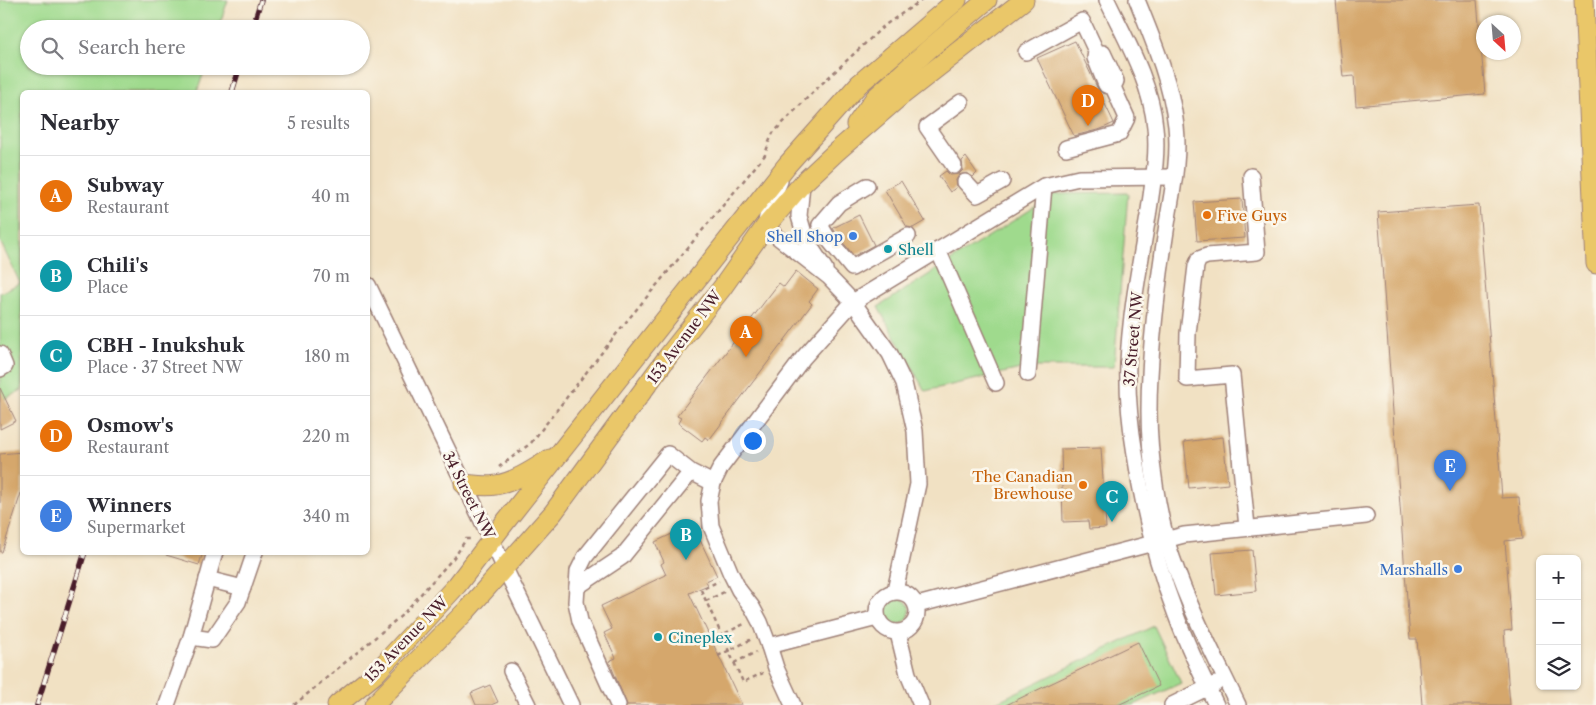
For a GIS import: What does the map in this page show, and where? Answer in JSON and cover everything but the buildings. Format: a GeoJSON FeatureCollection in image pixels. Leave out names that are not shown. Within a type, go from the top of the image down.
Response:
{"type":"FeatureCollection","features":[{"type":"Feature","properties":{"kind":"main road","name":"153 Avenue NW"},"geometry":{"type":"LineString","coordinates":[[337,705],[375,674],[457,586],[483,539],[560,454],[788,165],[858,84],[957,0]]}},
{"type":"Feature","properties":{"kind":"main road"},"geometry":{"type":"LineString","coordinates":[[836,152],[875,98],[929,48],[987,0]]}},
{"type":"Feature","properties":{"kind":"main road","name":"153 Avenue NW"},"geometry":{"type":"LineString","coordinates":[[374,705],[468,610],[553,514],[669,355],[722,288],[765,227],[802,184],[897,99],[1024,0]]}},
{"type":"Feature","properties":{"kind":"main road"},"geometry":{"type":"LineString","coordinates":[[1584,0],[1596,264]]}},
{"type":"Feature","properties":{"kind":"main road"},"geometry":{"type":"LineString","coordinates":[[464,484],[486,486],[502,484],[527,474],[560,454]]}},
{"type":"Feature","properties":{"kind":"street","name":"37 Street NW"},"geometry":{"type":"LineString","coordinates":[[1107,0],[1137,63],[1151,104],[1156,126],[1154,177],[1135,300],[1128,363],[1131,431],[1143,501],[1238,705]]}},
{"type":"Feature","properties":{"kind":"street","name":"37 Street NW"},"geometry":{"type":"LineString","coordinates":[[1137,0],[1156,47],[1173,102],[1177,154],[1152,341],[1149,413],[1160,541],[1176,617],[1216,705]]}},
{"type":"Feature","properties":{"kind":"street"},"geometry":{"type":"LineString","coordinates":[[1026,52],[1082,20],[1096,51],[1095,58],[1106,85],[1113,87],[1127,118],[1118,134],[1066,148]]}},
{"type":"Feature","properties":{"kind":"street"},"geometry":{"type":"LineString","coordinates":[[954,166],[927,127],[961,102]]}},
{"type":"Feature","properties":{"kind":"street"},"geometry":{"type":"LineString","coordinates":[[788,165],[774,192],[765,227],[829,277],[853,302],[880,338],[904,383],[915,431],[918,484],[895,592]]}},
{"type":"Feature","properties":{"kind":"street"},"geometry":{"type":"LineString","coordinates":[[1247,527],[1232,375],[1187,379],[1188,333],[1196,266],[1199,259],[1207,256],[1256,252],[1251,176]]}},
{"type":"Feature","properties":{"kind":"street"},"geometry":{"type":"LineString","coordinates":[[793,705],[776,668],[763,649],[760,622],[752,607],[739,590],[714,538],[708,501],[713,483],[727,457],[803,358],[853,302],[1044,186],[1059,181],[1079,178],[1174,177]]}},
{"type":"Feature","properties":{"kind":"street"},"geometry":{"type":"LineString","coordinates":[[965,182],[977,194],[1002,181]]}},
{"type":"Feature","properties":{"kind":"street"},"geometry":{"type":"LineString","coordinates":[[802,184],[799,216],[806,240],[829,277]]}},
{"type":"Feature","properties":{"kind":"street"},"geometry":{"type":"LineString","coordinates":[[867,186],[838,203],[820,225],[829,240],[852,268],[908,236]]}},
{"type":"Feature","properties":{"kind":"street"},"geometry":{"type":"LineString","coordinates":[[1028,374],[1044,186]]}},
{"type":"Feature","properties":{"kind":"street"},"geometry":{"type":"LineString","coordinates":[[938,250],[996,383]]}},
{"type":"Feature","properties":{"kind":"street","name":"34 Street NW"},"geometry":{"type":"LineString","coordinates":[[370,289],[464,484],[483,539],[505,567],[571,705]]}},
{"type":"Feature","properties":{"kind":"street"},"geometry":{"type":"LineString","coordinates":[[0,354],[5,366],[0,369]]}},
{"type":"Feature","properties":{"kind":"street"},"geometry":{"type":"LineString","coordinates":[[618,705],[580,621],[576,602],[578,571],[585,558],[668,454],[691,472],[713,483]]}},
{"type":"Feature","properties":{"kind":"street"},"geometry":{"type":"LineString","coordinates":[[577,587],[622,558],[691,472]]}},
{"type":"Feature","properties":{"kind":"street"},"geometry":{"type":"LineString","coordinates":[[916,605],[1184,535],[1366,516]]}},
{"type":"Feature","properties":{"kind":"street"},"geometry":{"type":"LineString","coordinates":[[167,705],[191,637],[213,555]]}},
{"type":"Feature","properties":{"kind":"street"},"geometry":{"type":"LineString","coordinates":[[191,637],[212,640],[238,602],[254,555]]}},
{"type":"Feature","properties":{"kind":"street"},"geometry":{"type":"LineString","coordinates":[[207,579],[243,588]]}},
{"type":"Feature","properties":{"kind":"street"},"geometry":{"type":"LineString","coordinates":[[895,592],[903,592],[910,596],[916,605],[918,613],[916,620],[906,631],[891,632],[885,629],[877,618],[878,604],[883,597],[895,592]]}},
{"type":"Feature","properties":{"kind":"street"},"geometry":{"type":"LineString","coordinates":[[763,649],[877,618]]}},
{"type":"Feature","properties":{"kind":"street"},"geometry":{"type":"LineString","coordinates":[[898,633],[908,674],[921,705]]}},
{"type":"Feature","properties":{"kind":"street"},"geometry":{"type":"LineString","coordinates":[[511,671],[528,705]]}},
{"type":"Feature","properties":{"kind":"street"},"geometry":{"type":"LineString","coordinates":[[1172,705],[1226,679]]}},
{"type":"Feature","properties":{"kind":"path"},"geometry":{"type":"LineString","coordinates":[[498,471],[502,464],[531,443],[622,328],[765,155],[773,133],[815,90],[885,25],[922,0]]}},
{"type":"Feature","properties":{"kind":"path"},"geometry":{"type":"LineString","coordinates":[[294,705],[402,615],[456,555],[466,539],[483,539]]}},
{"type":"Feature","properties":{"kind":"path"},"geometry":{"type":"LineString","coordinates":[[723,580],[700,590],[743,682],[767,671]]}},
{"type":"Feature","properties":{"kind":"path"},"geometry":{"type":"LineString","coordinates":[[706,601],[728,590]]}},
{"type":"Feature","properties":{"kind":"path"},"geometry":{"type":"LineString","coordinates":[[711,640],[744,624]]}},
{"type":"Feature","properties":{"kind":"path"},"geometry":{"type":"LineString","coordinates":[[718,656],[752,639]]}},
{"type":"Feature","properties":{"kind":"path"},"geometry":{"type":"LineString","coordinates":[[734,663],[763,649]]}},
{"type":"Feature","properties":{"kind":"green space"},"geometry":{"type":"Polygon","coordinates":[[[0,0],[228,0],[221,20],[20,20],[20,75],[203,75],[198,90],[20,90],[20,283],[0,241],[0,0]]]}},
{"type":"Feature","properties":{"kind":"green space"},"geometry":{"type":"Polygon","coordinates":[[[1128,193],[1114,367],[1029,367],[925,391],[878,307],[1055,194],[1128,193]]]}},
{"type":"Feature","properties":{"kind":"green space"},"geometry":{"type":"Polygon","coordinates":[[[20,283],[20,391],[0,401],[0,293],[20,283]]]}},
{"type":"Feature","properties":{"kind":"green space"},"geometry":{"type":"Polygon","coordinates":[[[897,598],[906,602],[910,611],[906,620],[897,624],[888,620],[884,611],[888,602],[897,598]]]}},
{"type":"Feature","properties":{"kind":"green space"},"geometry":{"type":"Polygon","coordinates":[[[1154,626],[1181,683],[1134,705],[990,705],[1154,626]]]}},
{"type":"Feature","properties":{"kind":"railway"},"geometry":{"type":"LineString","coordinates":[[255,20],[261,0]]}},
{"type":"Feature","properties":{"kind":"railway"},"geometry":{"type":"LineString","coordinates":[[233,90],[237,75]]}},
{"type":"Feature","properties":{"kind":"railway"},"geometry":{"type":"LineString","coordinates":[[37,705],[84,555]]}},
{"type":"Feature","properties":{"kind":"place","name":"Osmow's"},"geometry":{"type":"Point","coordinates":[1088,126]}},
{"type":"Feature","properties":{"kind":"place","name":"Five Guys"},"geometry":{"type":"Point","coordinates":[1207,215]}},
{"type":"Feature","properties":{"kind":"place","name":"Shell Shop"},"geometry":{"type":"Point","coordinates":[853,236]}},
{"type":"Feature","properties":{"kind":"place","name":"Shell"},"geometry":{"type":"Point","coordinates":[888,249]}},
{"type":"Feature","properties":{"kind":"place","name":"Subway"},"geometry":{"type":"Point","coordinates":[746,357]}},
{"type":"Feature","properties":{"kind":"place","name":"The Canadian Brewhouse"},"geometry":{"type":"Point","coordinates":[1083,485]}},
{"type":"Feature","properties":{"kind":"place","name":"Winners"},"geometry":{"type":"Point","coordinates":[1450,491]}},
{"type":"Feature","properties":{"kind":"place","name":"CBH - Inukshuk"},"geometry":{"type":"Point","coordinates":[1112,522]}},
{"type":"Feature","properties":{"kind":"place","name":"Chili's"},"geometry":{"type":"Point","coordinates":[686,560]}},
{"type":"Feature","properties":{"kind":"place","name":"Marshalls"},"geometry":{"type":"Point","coordinates":[1458,569]}},
{"type":"Feature","properties":{"kind":"place","name":"Cineplex"},"geometry":{"type":"Point","coordinates":[658,637]}}]}
